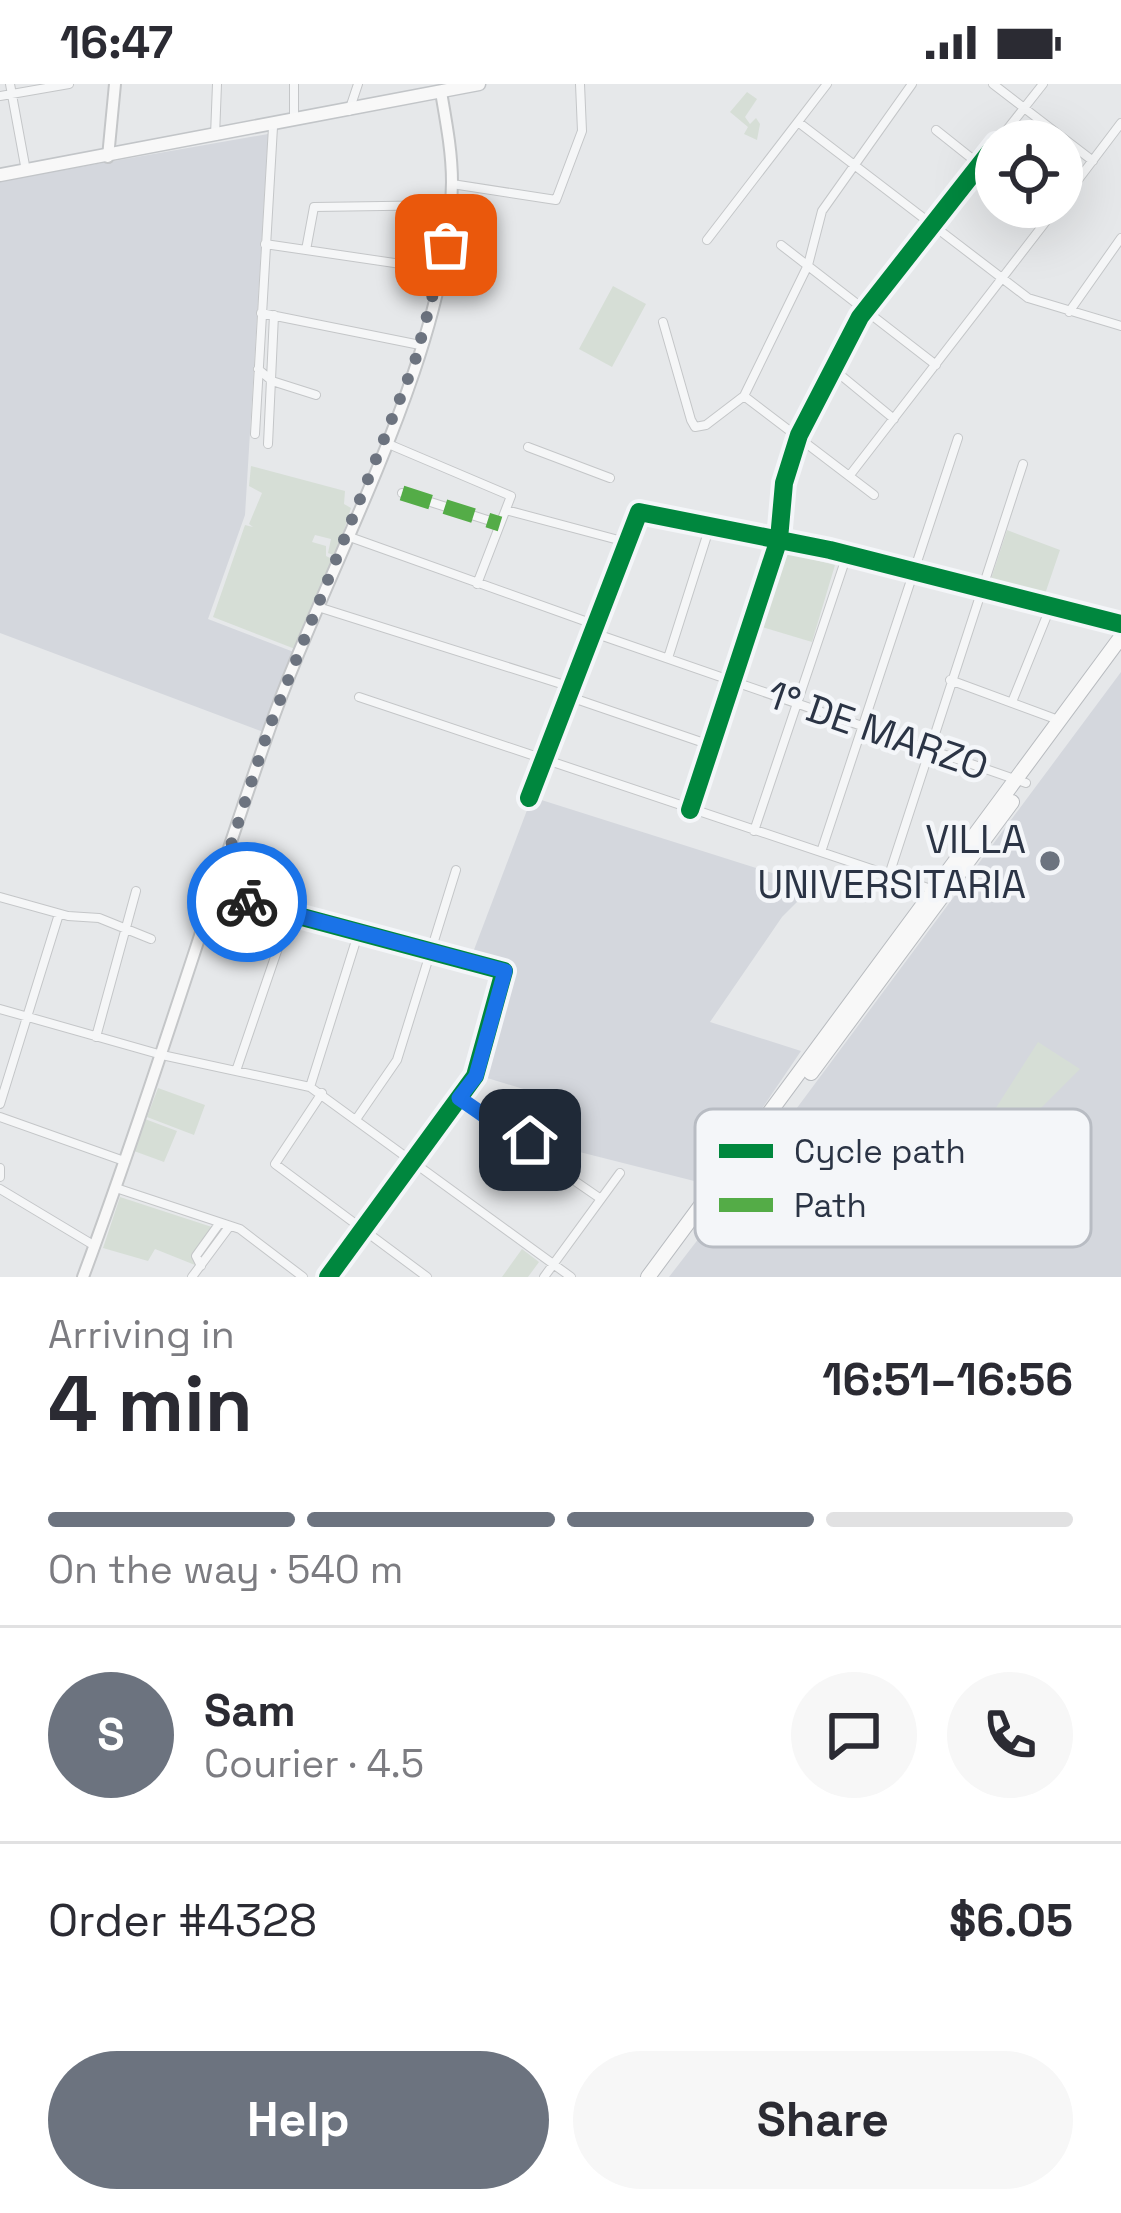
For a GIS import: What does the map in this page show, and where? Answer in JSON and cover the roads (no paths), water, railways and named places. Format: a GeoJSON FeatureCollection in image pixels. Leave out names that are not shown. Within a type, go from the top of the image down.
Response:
{"type":"FeatureCollection","features":[{"type":"Feature","properties":{"kind":"highway"},"geometry":{"type":"LineString","coordinates":[[1022,781],[1121,637]]}},
{"type":"Feature","properties":{"kind":"highway"},"geometry":{"type":"LineString","coordinates":[[773,1109],[1121,652]]}},
{"type":"Feature","properties":{"kind":"highway"},"geometry":{"type":"LineString","coordinates":[[781,1109],[938,892]]}},
{"type":"Feature","properties":{"kind":"highway"},"geometry":{"type":"LineString","coordinates":[[770,1109],[784,1094]]}},
{"type":"Feature","properties":{"kind":"highway"},"geometry":{"type":"LineString","coordinates":[[648,1277],[695,1214]]}},
{"type":"Feature","properties":{"kind":"highway"},"geometry":{"type":"LineString","coordinates":[[659,1277],[695,1227]]}},
{"type":"Feature","properties":{"kind":"main road"},"geometry":{"type":"LineString","coordinates":[[108,157],[115,84]]}},
{"type":"Feature","properties":{"kind":"main road"},"geometry":{"type":"LineString","coordinates":[[0,175],[273,127],[440,88],[479,84]]}},
{"type":"Feature","properties":{"kind":"main road"},"geometry":{"type":"LineString","coordinates":[[83,1277],[269,728],[420,345],[442,270],[451,206],[440,88]]}},
{"type":"Feature","properties":{"kind":"street"},"geometry":{"type":"LineString","coordinates":[[0,96],[11,89],[69,84]]}},
{"type":"Feature","properties":{"kind":"street"},"geometry":{"type":"LineString","coordinates":[[215,137],[217,84]]}},
{"type":"Feature","properties":{"kind":"street"},"geometry":{"type":"LineString","coordinates":[[294,84],[294,122]]}},
{"type":"Feature","properties":{"kind":"street"},"geometry":{"type":"LineString","coordinates":[[349,111],[358,84]]}},
{"type":"Feature","properties":{"kind":"street"},"geometry":{"type":"LineString","coordinates":[[452,184],[556,200],[583,131],[580,84]]}},
{"type":"Feature","properties":{"kind":"street"},"geometry":{"type":"LineString","coordinates":[[707,240],[827,84]]}},
{"type":"Feature","properties":{"kind":"street"},"geometry":{"type":"LineString","coordinates":[[663,322],[695,427],[706,425],[744,397],[808,265],[820,217],[912,84]]}},
{"type":"Feature","properties":{"kind":"street"},"geometry":{"type":"LineString","coordinates":[[993,84],[1093,160]]}},
{"type":"Feature","properties":{"kind":"street"},"geometry":{"type":"LineString","coordinates":[[1014,120],[1042,84]]}},
{"type":"Feature","properties":{"kind":"street"},"geometry":{"type":"LineString","coordinates":[[11,89],[26,171]]}},
{"type":"Feature","properties":{"kind":"street"},"geometry":{"type":"LineString","coordinates":[[798,122],[1028,298],[1121,326]]}},
{"type":"Feature","properties":{"kind":"street"},"geometry":{"type":"LineString","coordinates":[[1083,173],[1121,124]]}},
{"type":"Feature","properties":{"kind":"street"},"geometry":{"type":"LineString","coordinates":[[256,434],[256,368],[273,127]]}},
{"type":"Feature","properties":{"kind":"street"},"geometry":{"type":"LineString","coordinates":[[936,130],[975,161]]}},
{"type":"Feature","properties":{"kind":"street"},"geometry":{"type":"LineString","coordinates":[[689,810],[779,539],[784,482],[800,435],[866,309],[975,172]]}},
{"type":"Feature","properties":{"kind":"street"},"geometry":{"type":"LineString","coordinates":[[306,250],[314,207],[451,206]]}},
{"type":"Feature","properties":{"kind":"street"},"geometry":{"type":"LineString","coordinates":[[850,476],[1041,228]]}},
{"type":"Feature","properties":{"kind":"street"},"geometry":{"type":"LineString","coordinates":[[1070,312],[1121,238]]}},
{"type":"Feature","properties":{"kind":"street"},"geometry":{"type":"LineString","coordinates":[[265,244],[442,270]]}},
{"type":"Feature","properties":{"kind":"street"},"geometry":{"type":"LineString","coordinates":[[782,245],[936,364]]}},
{"type":"Feature","properties":{"kind":"street"},"geometry":{"type":"LineString","coordinates":[[261,313],[420,345]]}},
{"type":"Feature","properties":{"kind":"street"},"geometry":{"type":"LineString","coordinates":[[268,444],[274,315]]}},
{"type":"Feature","properties":{"kind":"street"},"geometry":{"type":"LineString","coordinates":[[256,368],[272,381],[316,394]]}},
{"type":"Feature","properties":{"kind":"street"},"geometry":{"type":"LineString","coordinates":[[832,368],[894,418]]}},
{"type":"Feature","properties":{"kind":"street"},"geometry":{"type":"LineString","coordinates":[[744,397],[874,495]]}},
{"type":"Feature","properties":{"kind":"street"},"geometry":{"type":"LineString","coordinates":[[821,852],[958,438]]}},
{"type":"Feature","properties":{"kind":"street"},"geometry":{"type":"LineString","coordinates":[[385,442],[500,487],[511,496],[477,584]]}},
{"type":"Feature","properties":{"kind":"street"},"geometry":{"type":"LineString","coordinates":[[528,447],[610,478]]}},
{"type":"Feature","properties":{"kind":"street"},"geometry":{"type":"LineString","coordinates":[[889,875],[1023,464]]}},
{"type":"Feature","properties":{"kind":"street"},"geometry":{"type":"LineString","coordinates":[[402,494],[500,524]]}},
{"type":"Feature","properties":{"kind":"street"},"geometry":{"type":"LineString","coordinates":[[506,510],[626,542]]}},
{"type":"Feature","properties":{"kind":"street"},"geometry":{"type":"LineString","coordinates":[[529,798],[572,693],[634,516],[643,512],[779,539],[1121,624]]}},
{"type":"Feature","properties":{"kind":"street"},"geometry":{"type":"LineString","coordinates":[[668,658],[710,526]]}},
{"type":"Feature","properties":{"kind":"street","name":"1° DE MARZO"},"geometry":{"type":"LineString","coordinates":[[347,536],[668,658],[1022,781]]}},
{"type":"Feature","properties":{"kind":"street"},"geometry":{"type":"LineString","coordinates":[[754,831],[847,555]]}},
{"type":"Feature","properties":{"kind":"street"},"geometry":{"type":"LineString","coordinates":[[317,607],[710,745]]}},
{"type":"Feature","properties":{"kind":"street"},"geometry":{"type":"LineString","coordinates":[[1012,702],[1050,608]]}},
{"type":"Feature","properties":{"kind":"street"},"geometry":{"type":"LineString","coordinates":[[950,680],[1061,721]]}},
{"type":"Feature","properties":{"kind":"street"},"geometry":{"type":"LineString","coordinates":[[359,697],[938,892]]}},
{"type":"Feature","properties":{"kind":"street"},"geometry":{"type":"LineString","coordinates":[[357,1118],[397,1060],[456,870]]}},
{"type":"Feature","properties":{"kind":"street"},"geometry":{"type":"LineString","coordinates":[[95,1037],[136,891]]}},
{"type":"Feature","properties":{"kind":"street"},"geometry":{"type":"LineString","coordinates":[[215,894],[505,971],[476,1076],[328,1277]]}},
{"type":"Feature","properties":{"kind":"street"},"geometry":{"type":"LineString","coordinates":[[0,897],[59,914],[99,918],[151,939]]}},
{"type":"Feature","properties":{"kind":"street"},"geometry":{"type":"LineString","coordinates":[[236,1071],[290,913]]}},
{"type":"Feature","properties":{"kind":"street"},"geometry":{"type":"LineString","coordinates":[[0,1104],[59,914]]}},
{"type":"Feature","properties":{"kind":"street"},"geometry":{"type":"LineString","coordinates":[[310,1087],[359,931]]}},
{"type":"Feature","properties":{"kind":"street"},"geometry":{"type":"LineString","coordinates":[[0,1009],[162,1055],[310,1087],[572,1277]]}},
{"type":"Feature","properties":{"kind":"street"},"geometry":{"type":"LineString","coordinates":[[322,1093],[275,1160],[277,1167],[427,1277]]}},
{"type":"Feature","properties":{"kind":"street"},"geometry":{"type":"LineString","coordinates":[[459,1098],[508,1132],[530,1140]]}},
{"type":"Feature","properties":{"kind":"street"},"geometry":{"type":"LineString","coordinates":[[0,1117],[124,1161]]}},
{"type":"Feature","properties":{"kind":"street"},"geometry":{"type":"LineString","coordinates":[[539,1157],[601,1199]]}},
{"type":"Feature","properties":{"kind":"street"},"geometry":{"type":"LineString","coordinates":[[544,1277],[620,1173]]}},
{"type":"Feature","properties":{"kind":"street"},"geometry":{"type":"LineString","coordinates":[[116,1188],[240,1229],[303,1277]]}},
{"type":"Feature","properties":{"kind":"street"},"geometry":{"type":"LineString","coordinates":[[0,1190],[94,1246]]}},
{"type":"Feature","properties":{"kind":"street"},"geometry":{"type":"LineString","coordinates":[[192,1277],[224,1226]]}},
{"type":"Feature","properties":{"kind":"place","name":"VILLA UNIVERSITARIA"},"geometry":{"type":"Point","coordinates":[1050,861]}}]}
